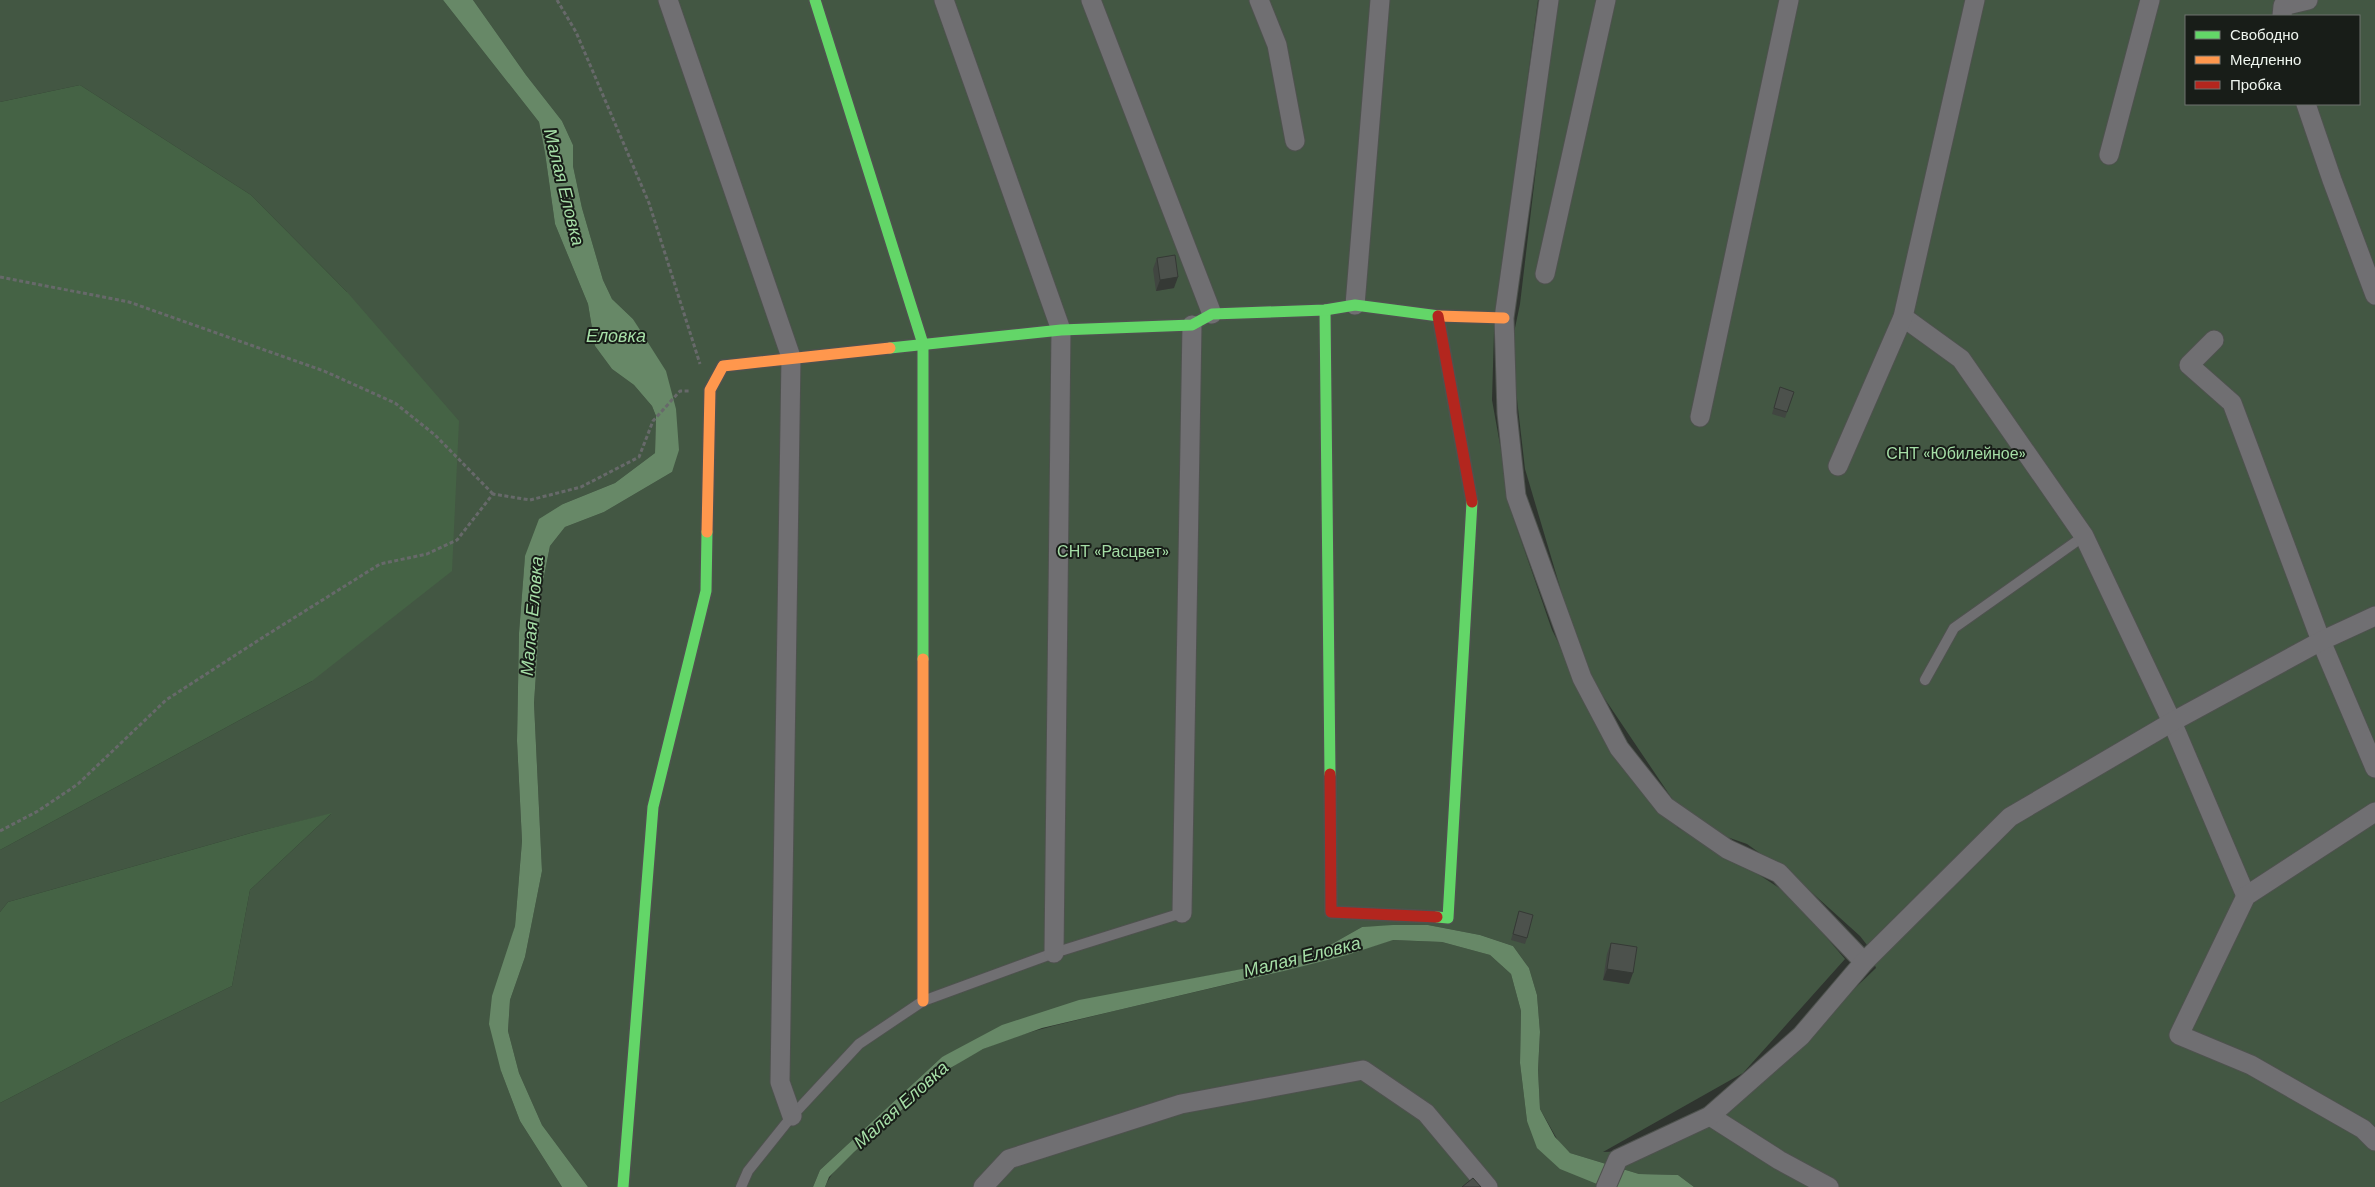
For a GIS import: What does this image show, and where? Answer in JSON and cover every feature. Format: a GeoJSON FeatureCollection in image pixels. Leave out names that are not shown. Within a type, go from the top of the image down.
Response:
{"type":"FeatureCollection","features":[{"type":"Feature","properties":{"kind":"street"},"geometry":{"type":"LineString","coordinates":[[668,0],[791,357],[780,1082],[792,1116]]}},
{"type":"Feature","properties":{"kind":"street"},"geometry":{"type":"LineString","coordinates":[[815,0],[924,344],[923,1001]]}},
{"type":"Feature","properties":{"kind":"street"},"geometry":{"type":"LineString","coordinates":[[944,0],[1062,330],[1054,953]]}},
{"type":"Feature","properties":{"kind":"street"},"geometry":{"type":"LineString","coordinates":[[1091,0],[1212,314]]}},
{"type":"Feature","properties":{"kind":"street"},"geometry":{"type":"LineString","coordinates":[[1259,0],[1277,45],[1295,141]]}},
{"type":"Feature","properties":{"kind":"street"},"geometry":{"type":"LineString","coordinates":[[1355,305],[1380,0]]}},
{"type":"Feature","properties":{"kind":"street"},"geometry":{"type":"LineString","coordinates":[[1548,0],[1504,318],[1507,413],[1516,496],[1582,678],[1619,748],[1665,806],[1727,850],[1779,873],[1864,962]]}},
{"type":"Feature","properties":{"kind":"street"},"geometry":{"type":"LineString","coordinates":[[1545,274],[1606,0]]}},
{"type":"Feature","properties":{"kind":"street"},"geometry":{"type":"LineString","coordinates":[[1700,417],[1789,0]]}},
{"type":"Feature","properties":{"kind":"street"},"geometry":{"type":"LineString","coordinates":[[1838,466],[1903,317],[1974,0]]}},
{"type":"Feature","properties":{"kind":"street"},"geometry":{"type":"LineString","coordinates":[[2109,154],[2150,0]]}},
{"type":"Feature","properties":{"kind":"street"},"geometry":{"type":"LineString","coordinates":[[2282,15],[2284,6],[2308,0]]}},
{"type":"Feature","properties":{"kind":"street"},"geometry":{"type":"LineString","coordinates":[[2306,105],[2375,295]]}},
{"type":"Feature","properties":{"kind":"street"},"geometry":{"type":"LineString","coordinates":[[623,1187],[653,806],[706,591],[710,390],[723,366],[791,357],[1062,330],[1192,325],[1212,314],[1325,310],[1355,305],[1438,316],[1504,318]]}},
{"type":"Feature","properties":{"kind":"street"},"geometry":{"type":"LineString","coordinates":[[1325,310],[1331,912],[1448,918],[1473,507],[1438,316]]}},
{"type":"Feature","properties":{"kind":"street"},"geometry":{"type":"LineString","coordinates":[[1903,317],[1961,359],[2084,536],[2172,722],[2246,896]]}},
{"type":"Feature","properties":{"kind":"street"},"geometry":{"type":"LineString","coordinates":[[1182,913],[1192,325]]}},
{"type":"Feature","properties":{"kind":"street"},"geometry":{"type":"LineString","coordinates":[[2214,340],[2189,364],[2232,403],[2321,641],[2375,768]]}},
{"type":"Feature","properties":{"kind":"street"},"geometry":{"type":"LineString","coordinates":[[1606,1187],[1618,1159],[1710,1116],[1801,1036],[1864,962],[2010,817],[2172,722],[2321,641],[2375,616]]}},
{"type":"Feature","properties":{"kind":"street"},"geometry":{"type":"LineString","coordinates":[[2375,812],[2246,896],[2179,1035],[2251,1066],[2363,1128],[2375,1141]]}},
{"type":"Feature","properties":{"kind":"street"},"geometry":{"type":"LineString","coordinates":[[984,1187],[1009,1159],[1181,1104],[1363,1070],[1426,1113],[1488,1187]]}},
{"type":"Feature","properties":{"kind":"street"},"geometry":{"type":"LineString","coordinates":[[1710,1116],[1780,1160],[1829,1187]]}},
{"type":"Feature","properties":{"kind":"lane"},"geometry":{"type":"LineString","coordinates":[[1925,680],[1954,628],[2084,536]]}},
{"type":"Feature","properties":{"kind":"lane"},"geometry":{"type":"LineString","coordinates":[[741,1187],[748,1171],[792,1116],[859,1044],[923,1001],[1054,953],[1182,913]]}},
{"type":"Feature","properties":{"kind":"path"},"geometry":{"type":"LineString","coordinates":[[558,0],[576,32],[649,203],[698,361],[710,390]]}},
{"type":"Feature","properties":{"kind":"path"},"geometry":{"type":"LineString","coordinates":[[0,277],[130,302],[324,371],[395,403],[435,435],[493,494],[530,500],[581,487],[639,457],[653,421],[680,391]]}},
{"type":"Feature","properties":{"kind":"path"},"geometry":{"type":"LineString","coordinates":[[0,830],[38,811],[78,784],[166,700],[274,631],[380,564],[427,554],[457,540],[493,494]]}},
{"type":"Feature","properties":{"kind":"green space"},"geometry":{"type":"Polygon","coordinates":[[[0,0],[443,0],[539,122],[555,224],[588,304],[595,346],[612,369],[634,385],[652,406],[656,416],[655,453],[615,483],[563,504],[525,557],[519,633],[517,741],[522,841],[515,926],[506,959],[501,1071],[520,1121],[562,1187],[0,1187],[0,1103],[121,1040],[232,986],[250,890],[331,814],[251,833],[8,902],[0,912],[0,850],[312,681],[347,292],[251,195],[80,85],[0,102],[0,0]]]}},
{"type":"Feature","properties":{"kind":"green space"},"geometry":{"type":"Polygon","coordinates":[[[473,0],[1538,0],[1494,332],[1492,400],[1513,517],[1552,630],[1613,752],[1678,828],[1735,859],[1790,895],[1845,959],[1743,1073],[1603,1152],[1654,1150],[1771,1069],[1876,968],[1867,945],[1860,936],[1799,881],[1747,844],[1710,831],[1675,803],[1584,668],[1525,469],[1511,347],[1520,304],[1556,0],[2375,0],[2375,1187],[1694,1187],[1678,1175],[1639,1174],[1570,1153],[1561,1146],[1540,1109],[1538,1070],[1540,1032],[1537,995],[1529,968],[1513,946],[1480,935],[1428,925],[1362,927],[1323,949],[1268,964],[1142,989],[942,1057],[820,1170],[813,1187],[588,1187],[542,1125],[519,1073],[508,1031],[510,1000],[525,957],[542,871],[534,703],[542,586],[550,546],[565,527],[604,512],[672,472],[641,334],[633,319],[612,299],[603,280],[582,208],[573,166],[573,145],[562,121],[526,75],[473,0]]]}},
{"type":"Feature","properties":{"kind":"green space"},"geometry":{"type":"Polygon","coordinates":[[[1392,940],[1442,942],[1490,955],[1511,974],[1521,1011],[1520,1063],[1527,1121],[1612,1187],[825,1187],[842,1162],[930,1085],[955,1065],[983,1049],[1014,1037],[1046,1028],[1287,970],[1392,940]]]}},
{"type":"Feature","properties":{"kind":"shaded area"},"geometry":{"type":"Polygon","coordinates":[[[80,85],[251,195],[347,292],[459,421],[452,571],[312,681],[0,850],[0,102],[80,85]]]}},
{"type":"Feature","properties":{"kind":"shaded area"},"geometry":{"type":"Polygon","coordinates":[[[332,813],[250,890],[232,986],[121,1040],[0,1103],[0,912],[8,902],[251,833],[332,813]]]}},
{"type":"Feature","properties":{"kind":"water","name":"Еловка"},"geometry":{"type":"Polygon","coordinates":[[[443,0],[473,0],[526,75],[562,121],[573,145],[573,166],[582,208],[603,280],[612,299],[633,319],[666,371],[676,409],[679,450],[672,472],[604,512],[565,527],[550,546],[542,586],[534,703],[542,871],[525,957],[510,1000],[508,1031],[519,1073],[542,1125],[588,1187],[562,1187],[520,1121],[501,1071],[489,1024],[492,996],[515,926],[522,841],[517,741],[519,633],[525,556],[539,519],[563,504],[615,483],[655,453],[656,416],[652,406],[634,385],[612,369],[595,346],[588,304],[555,224],[539,122],[443,0]]]}},
{"type":"Feature","properties":{"kind":"water","name":"Малая Еловка"},"geometry":{"type":"Polygon","coordinates":[[[1428,925],[1480,935],[1513,946],[1529,968],[1537,995],[1540,1032],[1538,1070],[1540,1109],[1555,1137],[1570,1153],[1639,1174],[1678,1175],[1694,1187],[1612,1187],[1597,1184],[1560,1169],[1537,1148],[1527,1121],[1520,1063],[1521,1011],[1511,974],[1490,955],[1442,942],[1393,940],[1347,955],[1288,970],[1042,1028],[983,1049],[947,1070],[854,1152],[829,1177],[825,1187],[813,1187],[820,1170],[942,1057],[1002,1025],[1079,1000],[1268,964],[1323,949],[1362,927],[1428,925]]]}},
{"type":"Feature","properties":{"kind":"building"},"geometry":{"type":"Polygon","coordinates":[[[1175,255],[1178,277],[1160,280],[1157,258],[1175,255]]]}},
{"type":"Feature","properties":{"kind":"building"},"geometry":{"type":"Polygon","coordinates":[[[1780,387],[1794,392],[1787,412],[1774,408],[1780,387]]]}},
{"type":"Feature","properties":{"kind":"building"},"geometry":{"type":"Polygon","coordinates":[[[1519,911],[1533,915],[1527,938],[1513,934],[1519,911]]]}},
{"type":"Feature","properties":{"kind":"building"},"geometry":{"type":"Polygon","coordinates":[[[1611,943],[1637,947],[1633,973],[1607,969],[1611,943]]]}},
{"type":"Feature","properties":{"kind":"building"},"geometry":{"type":"Polygon","coordinates":[[[1473,1178],[1481,1187],[1462,1187],[1473,1178]]]}},
{"type":"Feature","properties":{"kind":"traffic: fast"},"geometry":{"type":"LineString","coordinates":[[815,0],[923,344],[923,659]]}},
{"type":"Feature","properties":{"kind":"traffic: fast"},"geometry":{"type":"LineString","coordinates":[[890,348],[1061,330],[1192,325],[1212,314],[1325,310],[1355,305],[1439,316]]}},
{"type":"Feature","properties":{"kind":"traffic: fast"},"geometry":{"type":"LineString","coordinates":[[1325,310],[1330,774]]}},
{"type":"Feature","properties":{"kind":"traffic: fast"},"geometry":{"type":"LineString","coordinates":[[1437,917],[1448,918],[1472,502]]}},
{"type":"Feature","properties":{"kind":"traffic: fast"},"geometry":{"type":"LineString","coordinates":[[623,1187],[653,807],[706,591],[707,532]]}},
{"type":"Feature","properties":{"kind":"traffic: slow"},"geometry":{"type":"LineString","coordinates":[[1439,316],[1504,318]]}},
{"type":"Feature","properties":{"kind":"traffic: slow"},"geometry":{"type":"LineString","coordinates":[[707,532],[710,390],[723,366],[890,348]]}},
{"type":"Feature","properties":{"kind":"traffic: slow"},"geometry":{"type":"LineString","coordinates":[[923,659],[923,1001]]}},
{"type":"Feature","properties":{"kind":"traffic: jam"},"geometry":{"type":"LineString","coordinates":[[1438,316],[1472,502]]}},
{"type":"Feature","properties":{"kind":"traffic: jam"},"geometry":{"type":"LineString","coordinates":[[1330,774],[1331,912],[1437,917]]}},
{"type":"Feature","properties":{"kind":"park label","name":"СНТ «Юбилейное»"},"geometry":{"type":"Point","coordinates":[1956,453]}},
{"type":"Feature","properties":{"kind":"park label","name":"СНТ «Расцвет»"},"geometry":{"type":"Point","coordinates":[1113,551]}}]}
